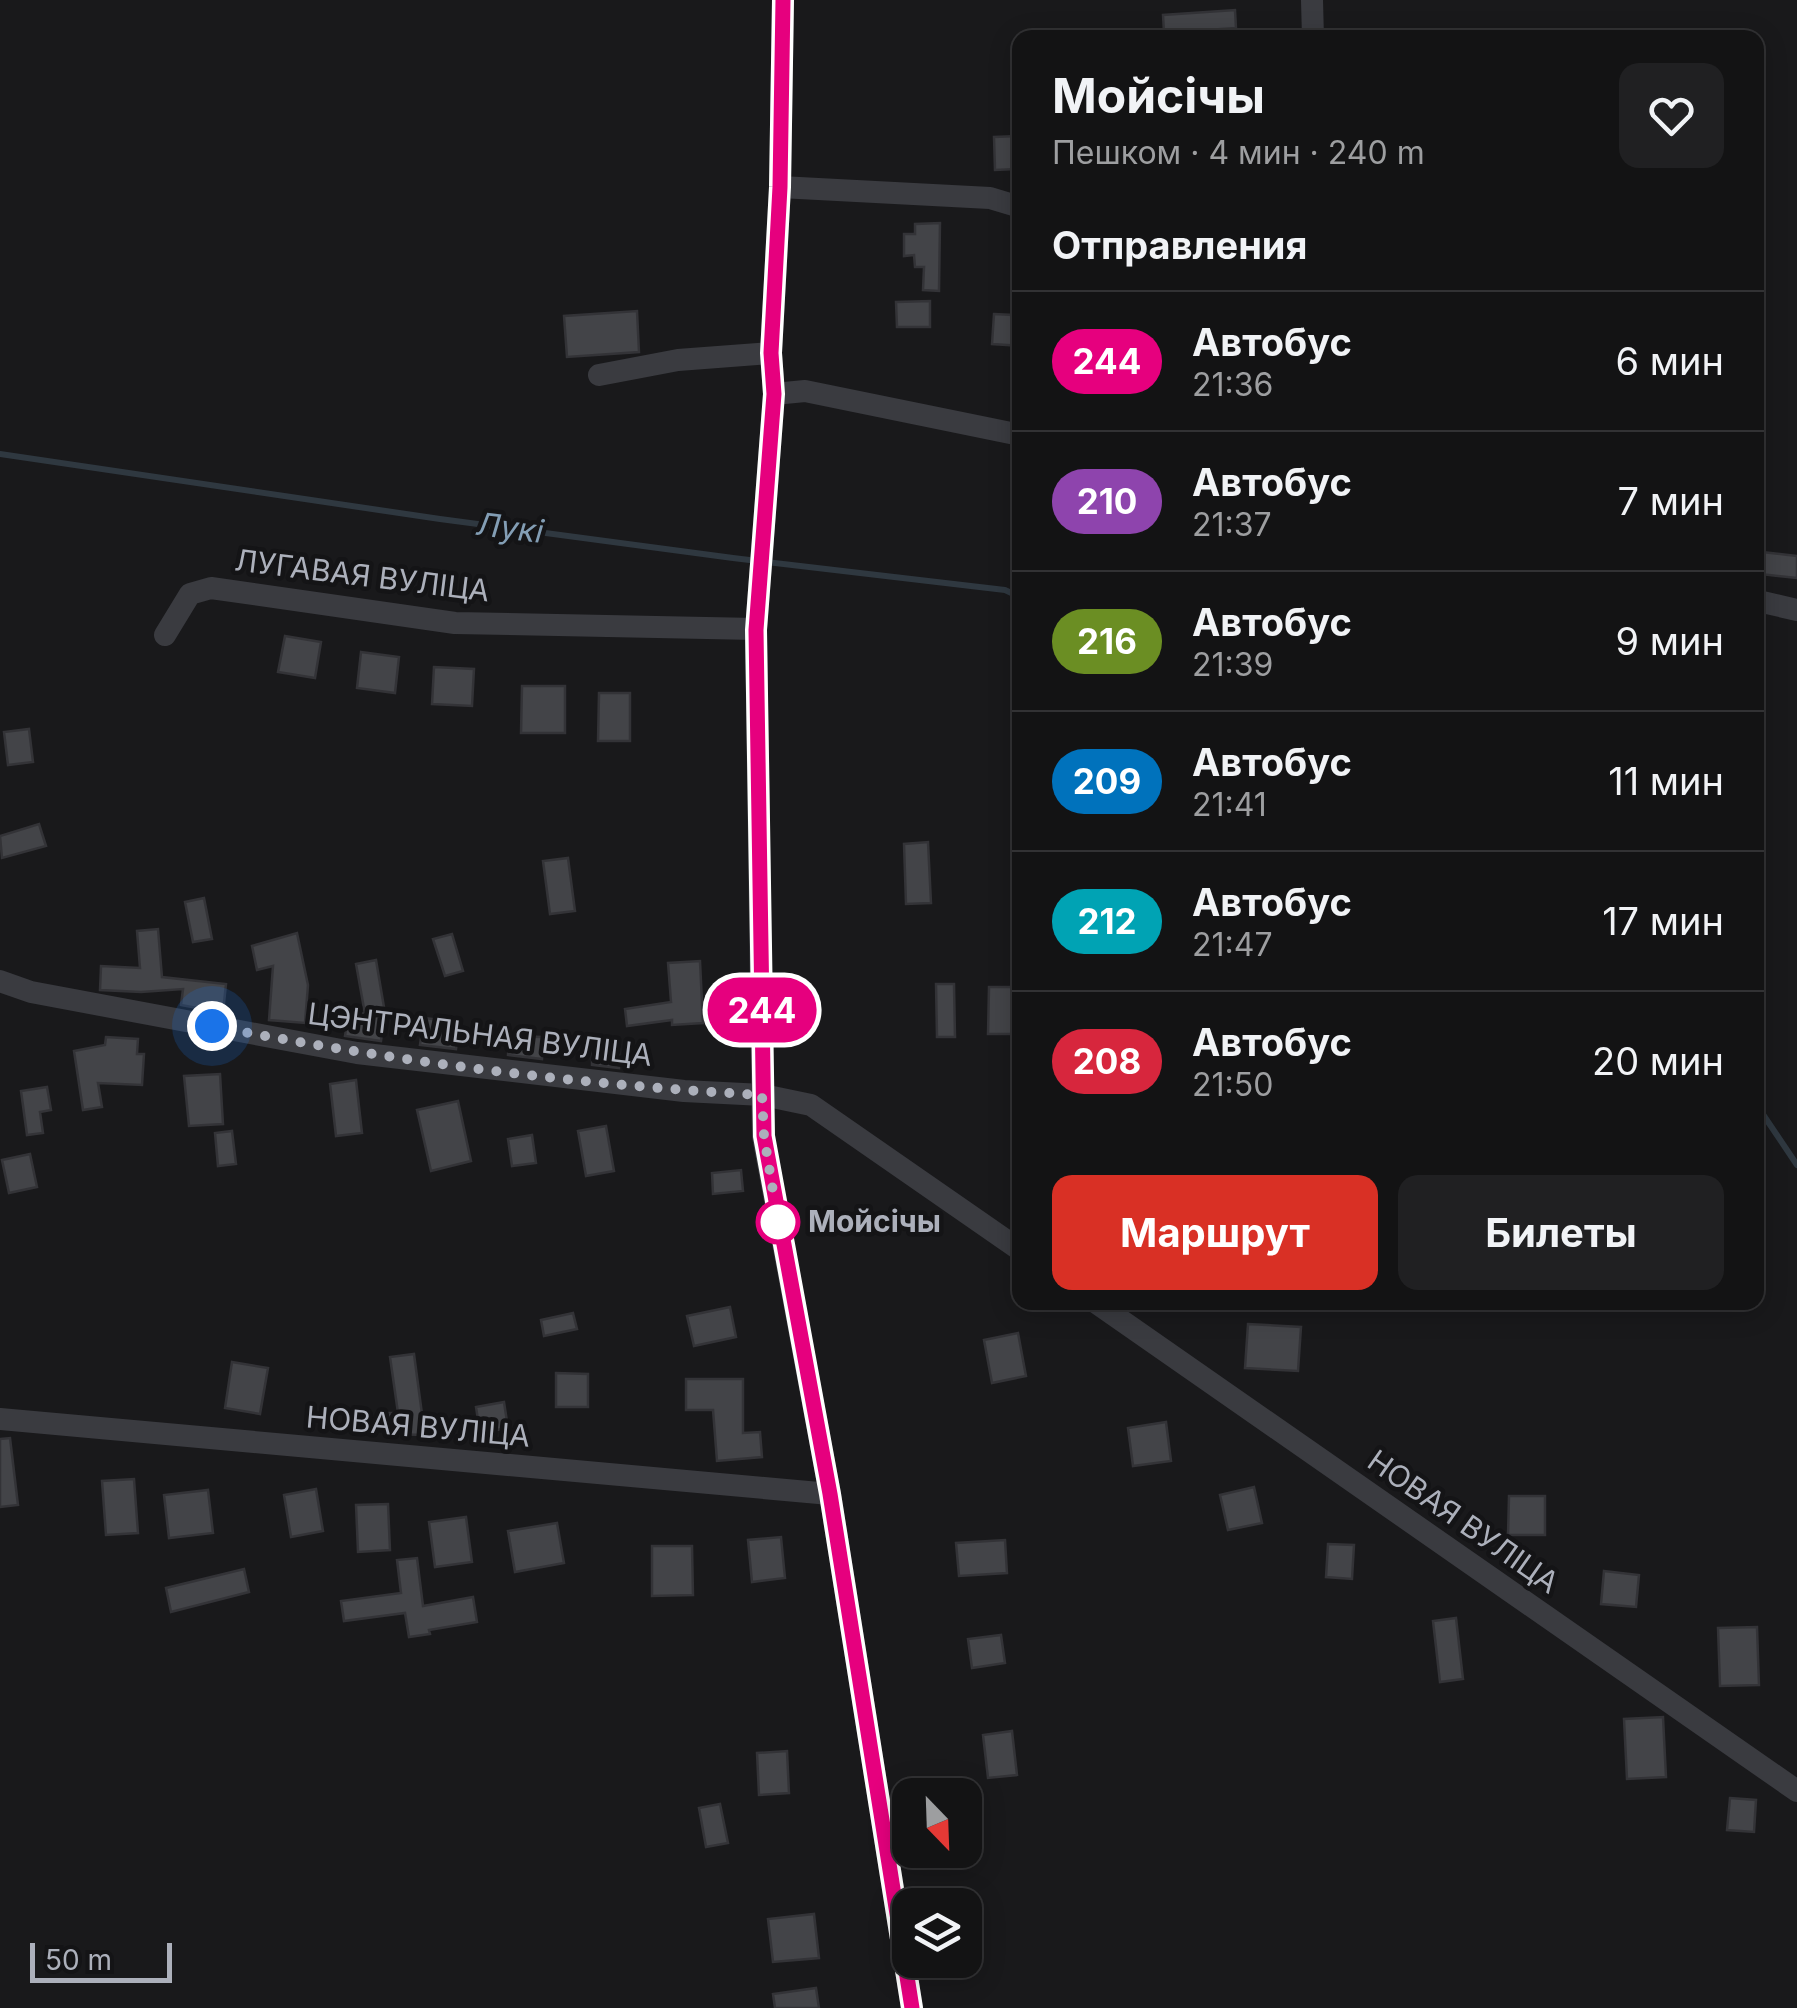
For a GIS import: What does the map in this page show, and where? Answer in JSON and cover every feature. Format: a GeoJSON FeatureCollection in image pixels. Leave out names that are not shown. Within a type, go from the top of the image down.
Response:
{"type":"FeatureCollection","features":[{"type":"Feature","properties":{"kind":"street"},"geometry":{"type":"LineString","coordinates":[[782,0],[780,187],[771,353],[774,394],[756,630],[762,1095],[766,1154],[830,1494],[912,2008]]}},
{"type":"Feature","properties":{"kind":"street"},"geometry":{"type":"LineString","coordinates":[[1312,0],[1313,30]]}},
{"type":"Feature","properties":{"kind":"street"},"geometry":{"type":"LineString","coordinates":[[780,187],[990,198],[1012,205]]}},
{"type":"Feature","properties":{"kind":"street"},"geometry":{"type":"LineString","coordinates":[[599,375],[678,360],[771,353]]}},
{"type":"Feature","properties":{"kind":"street"},"geometry":{"type":"LineString","coordinates":[[774,394],[806,391],[1012,433]]}},
{"type":"Feature","properties":{"kind":"street","name":"ЛУГАВАЯ ВУЛІЦА"},"geometry":{"type":"LineString","coordinates":[[166,635],[190,594],[211,588],[455,623],[756,630]]}},
{"type":"Feature","properties":{"kind":"street"},"geometry":{"type":"LineString","coordinates":[[1764,602],[1797,610]]}},
{"type":"Feature","properties":{"kind":"street","name":"ЦЭНТРАЛЬНАЯ ВУЛІЦА"},"geometry":{"type":"LineString","coordinates":[[0,981],[31,992],[358,1053],[684,1091],[762,1095],[812,1105],[1012,1244]]}},
{"type":"Feature","properties":{"kind":"street","name":"НОВАЯ ВУЛІЦА"},"geometry":{"type":"LineString","coordinates":[[1107,1310],[1797,1790]]}},
{"type":"Feature","properties":{"kind":"street","name":"НОВАЯ ВУЛІЦА"},"geometry":{"type":"LineString","coordinates":[[0,1419],[830,1494]]}},
{"type":"Feature","properties":{"kind":"building"},"geometry":{"type":"Polygon","coordinates":[[[1235,10],[1236,28],[1164,30],[1163,15],[1235,10]]]}},
{"type":"Feature","properties":{"kind":"building"},"geometry":{"type":"Polygon","coordinates":[[[1012,136],[1012,169],[995,170],[994,137],[1012,136]]]}},
{"type":"Feature","properties":{"kind":"building"},"geometry":{"type":"Polygon","coordinates":[[[940,223],[939,291],[923,290],[924,267],[915,267],[914,255],[904,256],[904,234],[915,234],[915,224],[940,223]]]}},
{"type":"Feature","properties":{"kind":"building"},"geometry":{"type":"Polygon","coordinates":[[[930,301],[930,327],[897,327],[896,302],[930,301]]]}},
{"type":"Feature","properties":{"kind":"building"},"geometry":{"type":"Polygon","coordinates":[[[637,311],[639,352],[567,357],[564,316],[637,311]]]}},
{"type":"Feature","properties":{"kind":"building"},"geometry":{"type":"Polygon","coordinates":[[[994,314],[1012,315],[1012,345],[992,344],[994,314]]]}},
{"type":"Feature","properties":{"kind":"building"},"geometry":{"type":"Polygon","coordinates":[[[1764,552],[1797,556],[1797,578],[1764,574],[1764,552]]]}},
{"type":"Feature","properties":{"kind":"building"},"geometry":{"type":"Polygon","coordinates":[[[285,636],[321,642],[315,678],[278,672],[285,636]]]}},
{"type":"Feature","properties":{"kind":"building"},"geometry":{"type":"Polygon","coordinates":[[[361,652],[399,657],[395,693],[357,688],[361,652]]]}},
{"type":"Feature","properties":{"kind":"building"},"geometry":{"type":"Polygon","coordinates":[[[434,667],[474,669],[472,706],[432,704],[434,667]]]}},
{"type":"Feature","properties":{"kind":"building"},"geometry":{"type":"Polygon","coordinates":[[[522,686],[565,686],[565,733],[521,733],[522,686]]]}},
{"type":"Feature","properties":{"kind":"building"},"geometry":{"type":"Polygon","coordinates":[[[599,693],[630,693],[630,741],[598,741],[599,693]]]}},
{"type":"Feature","properties":{"kind":"building"},"geometry":{"type":"Polygon","coordinates":[[[29,729],[33,762],[8,765],[4,732],[29,729]]]}},
{"type":"Feature","properties":{"kind":"building"},"geometry":{"type":"Polygon","coordinates":[[[39,824],[46,846],[2,858],[0,836],[39,824]]]}},
{"type":"Feature","properties":{"kind":"building"},"geometry":{"type":"Polygon","coordinates":[[[928,842],[931,903],[906,904],[904,844],[928,842]]]}},
{"type":"Feature","properties":{"kind":"building"},"geometry":{"type":"Polygon","coordinates":[[[568,858],[575,911],[550,914],[543,861],[568,858]]]}},
{"type":"Feature","properties":{"kind":"building"},"geometry":{"type":"Polygon","coordinates":[[[204,898],[212,939],[193,942],[185,902],[204,898]]]}},
{"type":"Feature","properties":{"kind":"building"},"geometry":{"type":"Polygon","coordinates":[[[158,929],[162,977],[226,984],[223,1013],[181,1005],[183,989],[100,990],[101,966],[140,968],[137,931],[158,929]]]}},
{"type":"Feature","properties":{"kind":"building"},"geometry":{"type":"Polygon","coordinates":[[[297,933],[308,985],[305,1023],[269,1020],[273,966],[257,970],[252,946],[297,933]]]}},
{"type":"Feature","properties":{"kind":"building"},"geometry":{"type":"Polygon","coordinates":[[[452,934],[463,971],[445,976],[433,939],[452,934]]]}},
{"type":"Feature","properties":{"kind":"building"},"geometry":{"type":"Polygon","coordinates":[[[376,960],[385,1013],[381,1041],[345,1036],[349,1012],[365,1014],[356,964],[376,960]]]}},
{"type":"Feature","properties":{"kind":"building"},"geometry":{"type":"Polygon","coordinates":[[[700,961],[703,1023],[672,1025],[672,1020],[627,1026],[625,1009],[671,1002],[668,963],[700,961]]]}},
{"type":"Feature","properties":{"kind":"building"},"geometry":{"type":"Polygon","coordinates":[[[936,984],[954,984],[955,1037],[937,1037],[936,984]]]}},
{"type":"Feature","properties":{"kind":"building"},"geometry":{"type":"Polygon","coordinates":[[[989,987],[1012,987],[1012,1034],[988,1034],[989,987]]]}},
{"type":"Feature","properties":{"kind":"building"},"geometry":{"type":"Polygon","coordinates":[[[424,1018],[459,1022],[456,1049],[420,1045],[424,1018]]]}},
{"type":"Feature","properties":{"kind":"building"},"geometry":{"type":"Polygon","coordinates":[[[509,1036],[543,1037],[542,1059],[508,1055],[509,1036]]]}},
{"type":"Feature","properties":{"kind":"building"},"geometry":{"type":"Polygon","coordinates":[[[106,1037],[138,1039],[137,1054],[144,1054],[142,1085],[98,1083],[102,1107],[83,1110],[74,1051],[105,1045],[106,1037]]]}},
{"type":"Feature","properties":{"kind":"building"},"geometry":{"type":"Polygon","coordinates":[[[592,1048],[619,1049],[619,1068],[592,1065],[592,1048]]]}},
{"type":"Feature","properties":{"kind":"building"},"geometry":{"type":"Polygon","coordinates":[[[220,1074],[223,1124],[189,1126],[184,1076],[220,1074]]]}},
{"type":"Feature","properties":{"kind":"building"},"geometry":{"type":"Polygon","coordinates":[[[356,1080],[362,1133],[336,1136],[330,1084],[356,1080]]]}},
{"type":"Feature","properties":{"kind":"building"},"geometry":{"type":"Polygon","coordinates":[[[47,1087],[51,1110],[40,1112],[43,1133],[27,1135],[21,1091],[47,1087]]]}},
{"type":"Feature","properties":{"kind":"building"},"geometry":{"type":"Polygon","coordinates":[[[458,1101],[471,1161],[431,1171],[417,1110],[458,1101]]]}},
{"type":"Feature","properties":{"kind":"building"},"geometry":{"type":"Polygon","coordinates":[[[606,1126],[614,1171],[586,1176],[578,1131],[606,1126]]]}},
{"type":"Feature","properties":{"kind":"building"},"geometry":{"type":"Polygon","coordinates":[[[232,1131],[236,1164],[218,1166],[215,1133],[232,1131]]]}},
{"type":"Feature","properties":{"kind":"building"},"geometry":{"type":"Polygon","coordinates":[[[532,1135],[536,1163],[512,1166],[508,1139],[532,1135]]]}},
{"type":"Feature","properties":{"kind":"building"},"geometry":{"type":"Polygon","coordinates":[[[30,1154],[37,1187],[9,1193],[2,1160],[30,1154]]]}},
{"type":"Feature","properties":{"kind":"building"},"geometry":{"type":"Polygon","coordinates":[[[741,1170],[743,1191],[713,1194],[712,1173],[741,1170]]]}},
{"type":"Feature","properties":{"kind":"building"},"geometry":{"type":"Polygon","coordinates":[[[730,1307],[736,1337],[694,1346],[687,1316],[730,1307]]]}},
{"type":"Feature","properties":{"kind":"building"},"geometry":{"type":"Polygon","coordinates":[[[573,1313],[577,1329],[544,1336],[541,1320],[573,1313]]]}},
{"type":"Feature","properties":{"kind":"building"},"geometry":{"type":"Polygon","coordinates":[[[1248,1324],[1301,1327],[1298,1371],[1245,1368],[1248,1324]]]}},
{"type":"Feature","properties":{"kind":"building"},"geometry":{"type":"Polygon","coordinates":[[[1018,1333],[1026,1376],[992,1383],[984,1340],[1018,1333]]]}},
{"type":"Feature","properties":{"kind":"building"},"geometry":{"type":"Polygon","coordinates":[[[414,1354],[422,1414],[427,1414],[426,1435],[386,1434],[386,1413],[398,1413],[390,1357],[414,1354]]]}},
{"type":"Feature","properties":{"kind":"building"},"geometry":{"type":"Polygon","coordinates":[[[232,1362],[268,1368],[260,1414],[225,1408],[232,1362]]]}},
{"type":"Feature","properties":{"kind":"building"},"geometry":{"type":"Polygon","coordinates":[[[556,1373],[588,1374],[588,1407],[556,1407],[556,1373]]]}},
{"type":"Feature","properties":{"kind":"building"},"geometry":{"type":"Polygon","coordinates":[[[686,1379],[743,1379],[743,1433],[760,1432],[762,1457],[717,1461],[713,1410],[686,1410],[686,1379]]]}},
{"type":"Feature","properties":{"kind":"building"},"geometry":{"type":"Polygon","coordinates":[[[504,1402],[508,1428],[480,1433],[476,1407],[504,1402]]]}},
{"type":"Feature","properties":{"kind":"building"},"geometry":{"type":"Polygon","coordinates":[[[1166,1422],[1171,1461],[1133,1466],[1128,1428],[1166,1422]]]}},
{"type":"Feature","properties":{"kind":"building"},"geometry":{"type":"Polygon","coordinates":[[[10,1438],[18,1505],[0,1507],[0,1439],[10,1438]]]}},
{"type":"Feature","properties":{"kind":"building"},"geometry":{"type":"Polygon","coordinates":[[[134,1479],[138,1533],[106,1535],[102,1481],[134,1479]]]}},
{"type":"Feature","properties":{"kind":"building"},"geometry":{"type":"Polygon","coordinates":[[[1254,1487],[1262,1523],[1228,1530],[1220,1495],[1254,1487]]]}},
{"type":"Feature","properties":{"kind":"building"},"geometry":{"type":"Polygon","coordinates":[[[316,1489],[323,1531],[291,1537],[284,1495],[316,1489]]]}},
{"type":"Feature","properties":{"kind":"building"},"geometry":{"type":"Polygon","coordinates":[[[208,1490],[213,1533],[169,1538],[164,1495],[208,1490]]]}},
{"type":"Feature","properties":{"kind":"building"},"geometry":{"type":"Polygon","coordinates":[[[1509,1496],[1545,1496],[1545,1535],[1508,1535],[1509,1496]]]}},
{"type":"Feature","properties":{"kind":"building"},"geometry":{"type":"Polygon","coordinates":[[[388,1504],[390,1550],[358,1552],[356,1505],[388,1504]]]}},
{"type":"Feature","properties":{"kind":"building"},"geometry":{"type":"Polygon","coordinates":[[[466,1517],[472,1562],[435,1567],[429,1522],[466,1517]]]}},
{"type":"Feature","properties":{"kind":"building"},"geometry":{"type":"Polygon","coordinates":[[[557,1523],[564,1563],[515,1572],[508,1531],[557,1523]]]}},
{"type":"Feature","properties":{"kind":"building"},"geometry":{"type":"Polygon","coordinates":[[[781,1537],[785,1578],[752,1582],[748,1540],[781,1537]]]}},
{"type":"Feature","properties":{"kind":"building"},"geometry":{"type":"Polygon","coordinates":[[[1005,1540],[1007,1573],[959,1576],[956,1543],[1005,1540]]]}},
{"type":"Feature","properties":{"kind":"building"},"geometry":{"type":"Polygon","coordinates":[[[1328,1544],[1354,1545],[1352,1579],[1326,1577],[1328,1544]]]}},
{"type":"Feature","properties":{"kind":"building"},"geometry":{"type":"Polygon","coordinates":[[[652,1546],[692,1546],[693,1595],[652,1596],[652,1546]]]}},
{"type":"Feature","properties":{"kind":"building"},"geometry":{"type":"Polygon","coordinates":[[[417,1558],[423,1606],[473,1597],[477,1622],[409,1637],[405,1613],[344,1621],[341,1601],[401,1593],[397,1560],[417,1558]]]}},
{"type":"Feature","properties":{"kind":"building"},"geometry":{"type":"Polygon","coordinates":[[[244,1569],[249,1592],[171,1612],[166,1588],[244,1569]]]}},
{"type":"Feature","properties":{"kind":"building"},"geometry":{"type":"Polygon","coordinates":[[[1604,1571],[1639,1575],[1636,1607],[1601,1604],[1604,1571]]]}},
{"type":"Feature","properties":{"kind":"building"},"geometry":{"type":"Polygon","coordinates":[[[1456,1618],[1463,1679],[1440,1682],[1433,1621],[1456,1618]]]}},
{"type":"Feature","properties":{"kind":"building"},"geometry":{"type":"Polygon","coordinates":[[[1757,1627],[1759,1685],[1720,1686],[1718,1628],[1757,1627]]]}},
{"type":"Feature","properties":{"kind":"building"},"geometry":{"type":"Polygon","coordinates":[[[1001,1635],[1005,1663],[972,1668],[968,1639],[1001,1635]]]}},
{"type":"Feature","properties":{"kind":"building"},"geometry":{"type":"Polygon","coordinates":[[[1663,1717],[1666,1777],[1627,1779],[1624,1719],[1663,1717]]]}},
{"type":"Feature","properties":{"kind":"building"},"geometry":{"type":"Polygon","coordinates":[[[1012,1731],[1017,1775],[988,1778],[983,1735],[1012,1731]]]}},
{"type":"Feature","properties":{"kind":"building"},"geometry":{"type":"Polygon","coordinates":[[[787,1751],[789,1793],[759,1795],[757,1753],[787,1751]]]}},
{"type":"Feature","properties":{"kind":"building"},"geometry":{"type":"Polygon","coordinates":[[[1730,1798],[1756,1800],[1754,1832],[1727,1830],[1730,1798]]]}},
{"type":"Feature","properties":{"kind":"building"},"geometry":{"type":"Polygon","coordinates":[[[720,1804],[728,1843],[706,1847],[699,1808],[720,1804]]]}},
{"type":"Feature","properties":{"kind":"building"},"geometry":{"type":"Polygon","coordinates":[[[814,1914],[819,1958],[773,1962],[768,1919],[814,1914]]]}},
{"type":"Feature","properties":{"kind":"building"},"geometry":{"type":"Polygon","coordinates":[[[816,1988],[819,2008],[775,2008],[773,1994],[816,1988]]]}},
{"type":"Feature","properties":{"kind":"waterway","name":"Лукі"},"geometry":{"type":"LineString","coordinates":[[0,454],[440,519],[1012,593]]}},
{"type":"Feature","properties":{"kind":"waterway","name":"Лукі"},"geometry":{"type":"LineString","coordinates":[[1764,1116],[1797,1165]]}},
{"type":"Feature","properties":{"kind":"bus line","name":"244"},"geometry":{"type":"LineString","coordinates":[[783,0],[780,187],[771,353],[774,394],[756,630],[764,1136],[830,1494],[912,2008]]}},
{"type":"Feature","properties":{"kind":"place","name":"Мойсічы"},"geometry":{"type":"Point","coordinates":[778,1222]}},
{"type":"Feature","properties":{"kind":"route"},"geometry":{"type":"LineString","coordinates":[[212,1026],[358,1053],[684,1091],[762,1095],[764,1136],[778,1222]]}}]}
